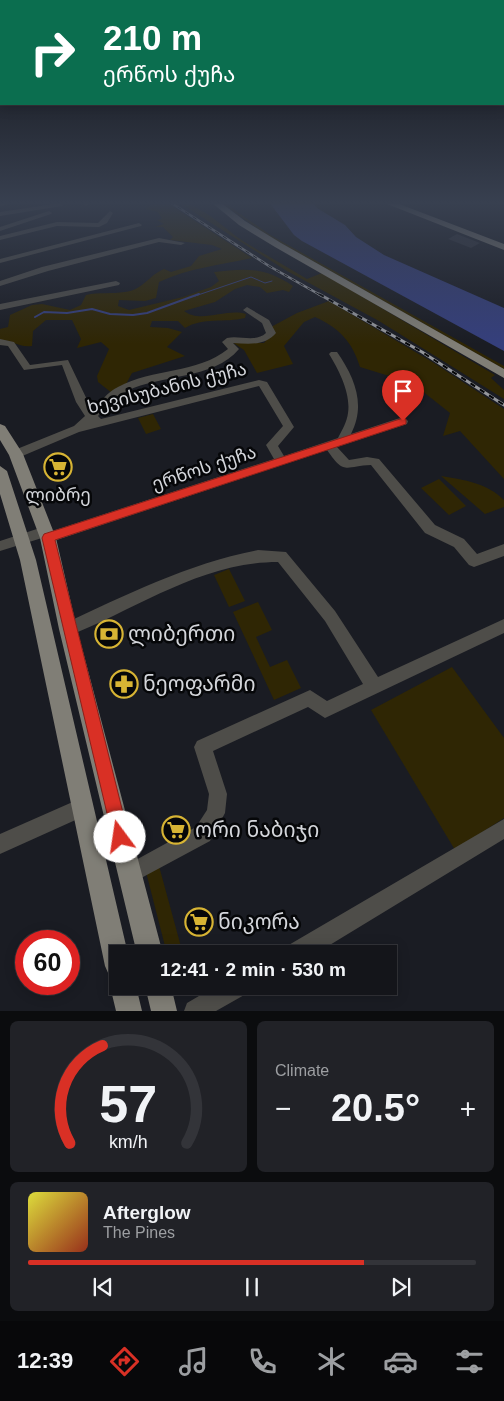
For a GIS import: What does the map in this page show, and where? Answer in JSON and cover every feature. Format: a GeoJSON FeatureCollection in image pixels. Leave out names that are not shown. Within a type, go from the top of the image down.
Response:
{"type":"FeatureCollection","features":[{"type":"Feature","properties":{"kind":"main road"},"geometry":{"type":"LineString","coordinates":[[285,249],[504,374]]}},
{"type":"Feature","properties":{"kind":"main road"},"geometry":{"type":"LineString","coordinates":[[302,249],[504,362]]}},
{"type":"Feature","properties":{"kind":"main road"},"geometry":{"type":"LineString","coordinates":[[0,428],[16,454],[47,534],[68,629],[148,945]]}},
{"type":"Feature","properties":{"kind":"main road"},"geometry":{"type":"LineString","coordinates":[[0,470],[21,538],[84,806],[114,945]]}},
{"type":"Feature","properties":{"kind":"main road"},"geometry":{"type":"LineString","coordinates":[[125,995],[129,1011]]}},
{"type":"Feature","properties":{"kind":"street"},"geometry":{"type":"LineString","coordinates":[[0,261],[46,249]]}},
{"type":"Feature","properties":{"kind":"street"},"geometry":{"type":"LineString","coordinates":[[0,284],[45,269],[122,249]]}},
{"type":"Feature","properties":{"kind":"street"},"geometry":{"type":"LineString","coordinates":[[0,307],[116,283]]}},
{"type":"Feature","properties":{"kind":"street","name":"ხევისუბანის ქუჩა"},"geometry":{"type":"LineString","coordinates":[[97,421],[113,394],[124,387],[200,366],[226,356],[234,349],[227,342],[230,340],[257,341],[268,337],[271,333],[266,322],[247,310]]}},
{"type":"Feature","properties":{"kind":"street","name":"ხევისუბანის ქუჩა"},"geometry":{"type":"LineString","coordinates":[[0,342],[11,344],[27,368],[65,362],[78,398],[97,421]]}},
{"type":"Feature","properties":{"kind":"street"},"geometry":{"type":"LineString","coordinates":[[334,354],[341,364],[354,404],[354,413],[336,443],[344,464],[349,465],[369,459],[375,462],[430,529],[459,543],[474,561],[503,551]]}},
{"type":"Feature","properties":{"kind":"street","name":"ხევისუბანის ქუჩა"},"geometry":{"type":"LineString","coordinates":[[16,454],[97,421],[259,383],[263,384],[289,427],[272,445],[281,461]]}},
{"type":"Feature","properties":{"kind":"street","name":"ერწოს ქუჩა"},"geometry":{"type":"LineString","coordinates":[[0,546],[21,538],[47,534],[403,421]]}},
{"type":"Feature","properties":{"kind":"street"},"geometry":{"type":"LineString","coordinates":[[68,629],[196,572],[268,554],[281,556],[330,616],[374,686]]}},
{"type":"Feature","properties":{"kind":"street"},"geometry":{"type":"LineString","coordinates":[[130,874],[203,834],[216,813],[218,794],[203,747],[310,698],[325,710],[504,626]]}},
{"type":"Feature","properties":{"kind":"street"},"geometry":{"type":"LineString","coordinates":[[0,844],[84,806]]}},
{"type":"Feature","properties":{"kind":"street"},"geometry":{"type":"LineString","coordinates":[[310,945],[504,828]]}},
{"type":"Feature","properties":{"kind":"street"},"geometry":{"type":"LineString","coordinates":[[195,1011],[223,995]]}},
{"type":"Feature","properties":{"kind":"shaded area"},"geometry":{"type":"Polygon","coordinates":[[[221,249],[238,249],[252,258],[193,270],[170,277],[159,282],[156,298],[145,301],[119,300],[118,306],[129,310],[183,297],[211,287],[219,281],[214,272],[255,270],[273,275],[293,286],[289,292],[283,290],[267,293],[260,287],[247,285],[235,289],[215,302],[184,311],[198,316],[238,313],[246,314],[245,318],[199,322],[185,328],[178,321],[152,321],[150,327],[168,328],[182,332],[167,347],[185,356],[132,373],[125,386],[112,393],[98,382],[97,376],[109,349],[101,342],[77,348],[81,339],[72,320],[46,320],[33,331],[32,346],[23,346],[0,340],[0,329],[8,327],[10,315],[32,305],[42,304],[70,310],[81,305],[86,295],[131,291],[164,269],[171,272],[191,266],[199,256],[221,249]]]}},
{"type":"Feature","properties":{"kind":"shaded area"},"geometry":{"type":"Polygon","coordinates":[[[253,249],[257,249],[307,279],[322,273],[495,375],[491,378],[504,390],[504,399],[379,321],[287,271],[253,249]]]}},
{"type":"Feature","properties":{"kind":"shaded area"},"geometry":{"type":"Polygon","coordinates":[[[291,249],[296,249],[504,366],[504,369],[291,249]]]}},
{"type":"Feature","properties":{"kind":"shaded area"},"geometry":{"type":"Polygon","coordinates":[[[329,301],[434,363],[504,409],[504,479],[460,431],[443,436],[450,413],[412,383],[360,367],[353,350],[344,336],[323,321],[315,317],[304,322],[284,346],[293,364],[257,373],[244,350],[232,342],[264,343],[272,334],[271,327],[297,313],[329,301]]]}},
{"type":"Feature","properties":{"kind":"shaded area"},"geometry":{"type":"Polygon","coordinates":[[[153,414],[161,429],[146,434],[138,418],[153,414]]]}},
{"type":"Feature","properties":{"kind":"shaded area"},"geometry":{"type":"Polygon","coordinates":[[[441,476],[483,486],[504,500],[504,507],[485,514],[441,476]]]}},
{"type":"Feature","properties":{"kind":"shaded area"},"geometry":{"type":"Polygon","coordinates":[[[439,479],[466,506],[449,515],[421,488],[439,479]]]}},
{"type":"Feature","properties":{"kind":"shaded area"},"geometry":{"type":"Polygon","coordinates":[[[229,569],[245,601],[229,607],[214,575],[229,569]]]}},
{"type":"Feature","properties":{"kind":"shaded area"},"geometry":{"type":"Polygon","coordinates":[[[258,602],[272,630],[256,637],[270,667],[287,660],[301,688],[274,700],[233,612],[258,602]]]}},
{"type":"Feature","properties":{"kind":"shaded area"},"geometry":{"type":"Polygon","coordinates":[[[452,667],[504,738],[504,818],[455,850],[371,710],[452,667]]]}},
{"type":"Feature","properties":{"kind":"shaded area"},"geometry":{"type":"Polygon","coordinates":[[[159,866],[181,945],[165,945],[146,872],[159,866]]]}},
{"type":"Feature","properties":{"kind":"water"},"geometry":{"type":"Polygon","coordinates":[[[317,249],[375,249],[384,255],[504,308],[504,351],[317,249]]]}},
{"type":"Feature","properties":{"kind":"waterway"},"geometry":{"type":"LineString","coordinates":[[195,296],[251,277],[265,283],[272,281]]}},
{"type":"Feature","properties":{"kind":"waterway"},"geometry":{"type":"LineString","coordinates":[[35,317],[44,312],[67,313],[92,309],[110,314],[133,315],[147,313],[199,294]]}},
{"type":"Feature","properties":{"kind":"railway"},"geometry":{"type":"LineString","coordinates":[[243,249],[322,296]]}},
{"type":"Feature","properties":{"kind":"railway"},"geometry":{"type":"LineString","coordinates":[[319,294],[422,352],[504,405]]}},
{"type":"Feature","properties":{"kind":"place","name":"ლიბრე"},"geometry":{"type":"Point","coordinates":[58,467]}},
{"type":"Feature","properties":{"kind":"place","name":"ლიბერთი"},"geometry":{"type":"Point","coordinates":[109,634]}},
{"type":"Feature","properties":{"kind":"place","name":"ნეოფარმი"},"geometry":{"type":"Point","coordinates":[124,684]}},
{"type":"Feature","properties":{"kind":"place","name":"ორი ნაბიჯი"},"geometry":{"type":"Point","coordinates":[176,830]}},
{"type":"Feature","properties":{"kind":"place","name":"ნიკორა"},"geometry":{"type":"Point","coordinates":[199,922]}},
{"type":"Feature","properties":{"kind":"route"},"geometry":{"type":"LineString","coordinates":[[120,837],[68,629],[48,538],[403,421]]}}]}
